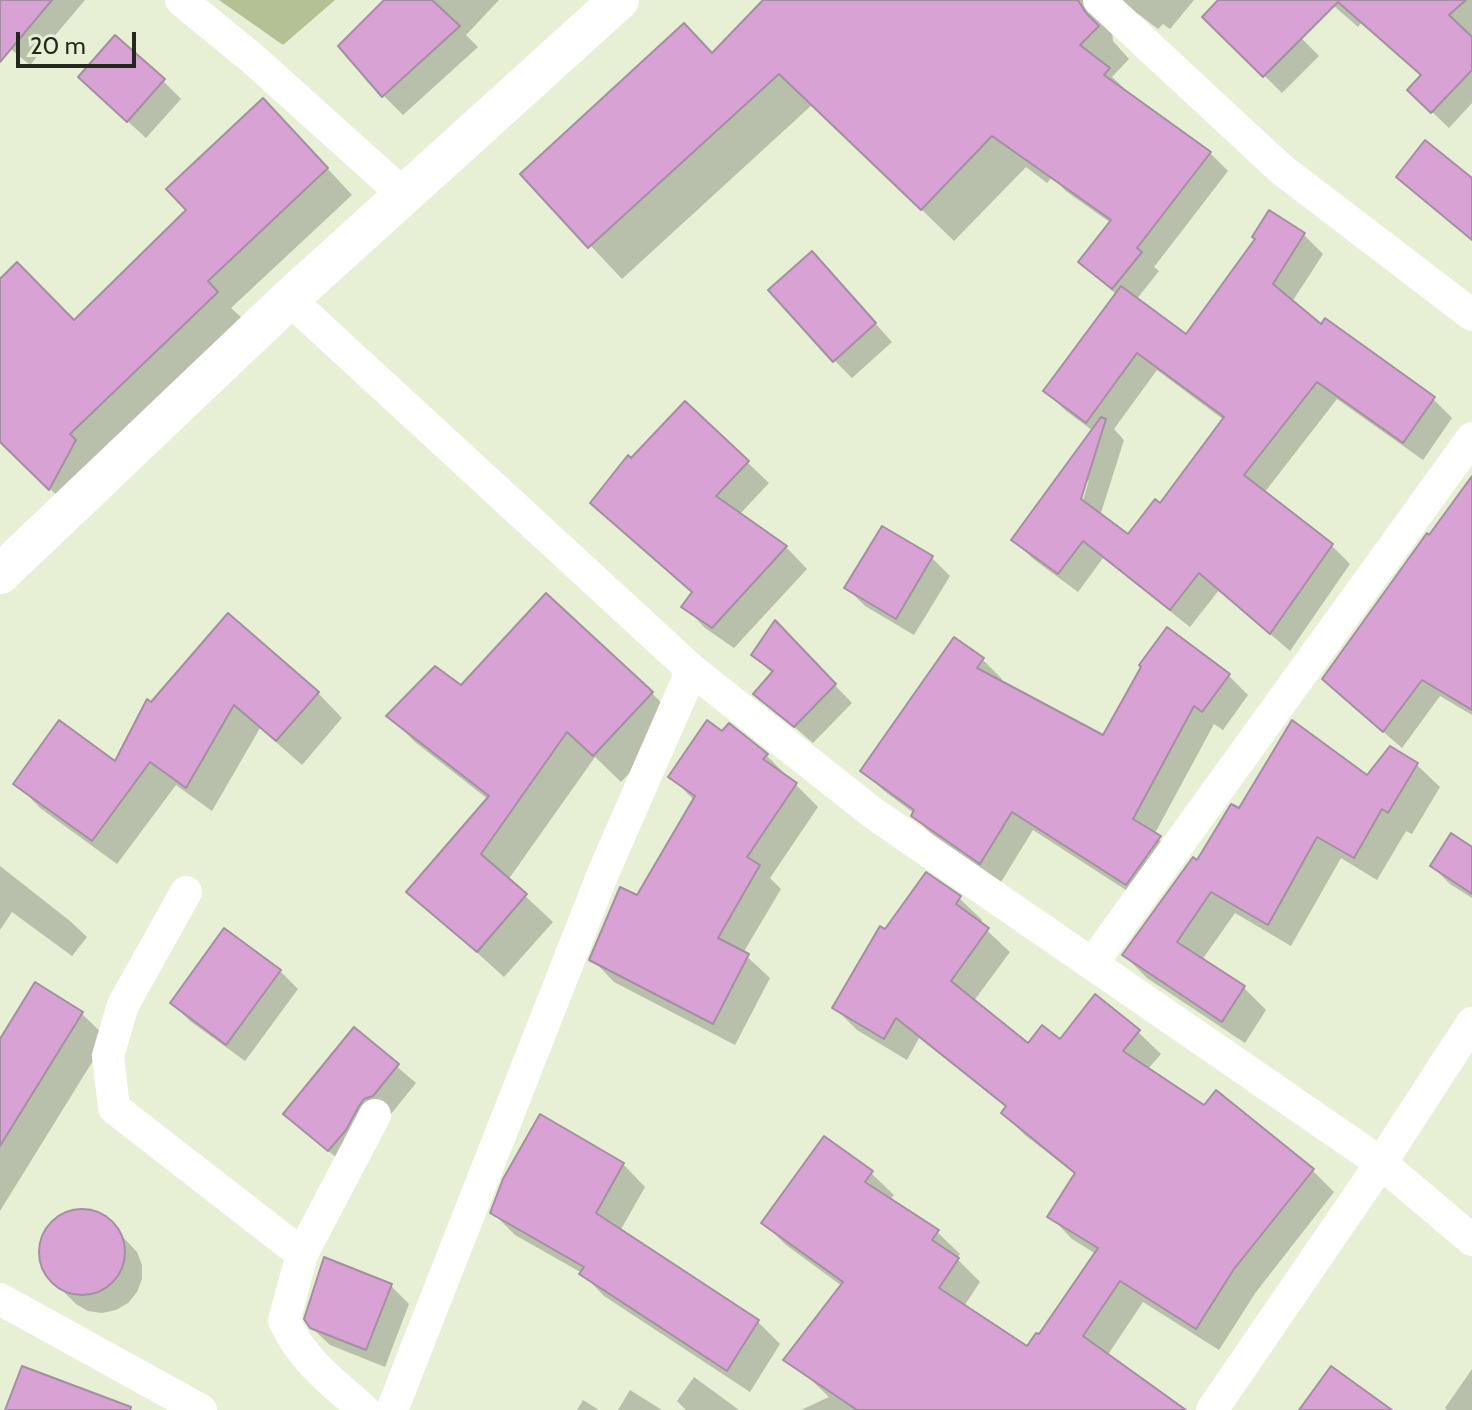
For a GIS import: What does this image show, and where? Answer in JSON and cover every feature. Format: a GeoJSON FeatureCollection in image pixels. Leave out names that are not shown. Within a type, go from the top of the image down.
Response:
{"type":"FeatureCollection","features":[{"type":"Feature","properties":{"kind":"street"},"geometry":{"type":"LineString","coordinates":[[181,0],[253,59],[404,195]]}},
{"type":"Feature","properties":{"kind":"street"},"geometry":{"type":"LineString","coordinates":[[0,574],[289,299],[619,0]]}},
{"type":"Feature","properties":{"kind":"street"},"geometry":{"type":"LineString","coordinates":[[1099,0],[1281,169],[1472,315]]}},
{"type":"Feature","properties":{"kind":"street"},"geometry":{"type":"LineString","coordinates":[[289,299],[692,670],[873,813],[1381,1163],[1472,1240]]}},
{"type":"Feature","properties":{"kind":"street"},"geometry":{"type":"LineString","coordinates":[[1092,964],[1472,438]]}},
{"type":"Feature","properties":{"kind":"street"},"geometry":{"type":"LineString","coordinates":[[392,1410],[604,871],[692,670]]}},
{"type":"Feature","properties":{"kind":"street"},"geometry":{"type":"LineString","coordinates":[[186,892],[123,1005],[108,1056],[114,1108],[302,1254]]}},
{"type":"Feature","properties":{"kind":"street"},"geometry":{"type":"LineString","coordinates":[[1212,1410],[1381,1163],[1472,1023]]}},
{"type":"Feature","properties":{"kind":"street"},"geometry":{"type":"LineString","coordinates":[[364,1410],[310,1363],[284,1321],[302,1254],[375,1115]]}},
{"type":"Feature","properties":{"kind":"street"},"geometry":{"type":"LineString","coordinates":[[0,1299],[201,1410]]}},
{"type":"Feature","properties":{"kind":"green space"},"geometry":{"type":"Polygon","coordinates":[[[219,0],[335,0],[283,45],[219,0]]]}},
{"type":"Feature","properties":{"kind":"building"},"geometry":{"type":"Polygon","coordinates":[[[0,0],[52,0],[0,62],[0,0]]]}},
{"type":"Feature","properties":{"kind":"building"},"geometry":{"type":"Polygon","coordinates":[[[384,0],[432,0],[460,26],[382,97],[338,46],[384,0]]]}},
{"type":"Feature","properties":{"kind":"building"},"geometry":{"type":"Polygon","coordinates":[[[763,0],[1078,0],[1099,26],[1080,45],[1110,68],[1104,75],[1211,152],[1137,248],[1142,252],[1112,289],[1078,262],[1111,220],[992,136],[921,210],[779,74],[588,248],[520,174],[684,23],[712,53],[763,0]]]}},
{"type":"Feature","properties":{"kind":"building"},"geometry":{"type":"Polygon","coordinates":[[[1218,0],[1466,0],[1449,15],[1472,37],[1472,70],[1431,113],[1407,90],[1421,75],[1338,2],[1263,77],[1202,17],[1218,0]]]}},
{"type":"Feature","properties":{"kind":"building"},"geometry":{"type":"Polygon","coordinates":[[[115,35],[165,79],[127,122],[78,77],[115,35]]]}},
{"type":"Feature","properties":{"kind":"building"},"geometry":{"type":"Polygon","coordinates":[[[263,98],[328,168],[208,281],[218,292],[70,434],[76,440],[49,490],[0,442],[0,279],[17,262],[74,320],[186,210],[166,189],[263,98]]]}},
{"type":"Feature","properties":{"kind":"building"},"geometry":{"type":"Polygon","coordinates":[[[1425,140],[1472,178],[1472,240],[1396,177],[1425,140]]]}},
{"type":"Feature","properties":{"kind":"building"},"geometry":{"type":"Polygon","coordinates":[[[1269,210],[1305,233],[1273,284],[1321,324],[1325,318],[1435,397],[1403,443],[1317,382],[1244,475],[1333,544],[1270,634],[1199,573],[1170,610],[1083,541],[1058,574],[1011,540],[1101,417],[1106,419],[1081,499],[1128,534],[1155,499],[1160,503],[1224,417],[1137,353],[1086,423],[1043,391],[1121,286],[1186,334],[1255,239],[1252,237],[1269,210]]]}},
{"type":"Feature","properties":{"kind":"building"},"geometry":{"type":"Polygon","coordinates":[[[812,251],[876,323],[833,362],[768,290],[812,251]]]}},
{"type":"Feature","properties":{"kind":"building"},"geometry":{"type":"Polygon","coordinates":[[[685,401],[749,461],[716,496],[787,546],[712,628],[681,607],[692,592],[590,503],[628,455],[631,458],[685,401]]]}},
{"type":"Feature","properties":{"kind":"building"},"geometry":{"type":"Polygon","coordinates":[[[1472,476],[1472,710],[1422,680],[1383,732],[1322,679],[1472,476]]]}},
{"type":"Feature","properties":{"kind":"building"},"geometry":{"type":"Polygon","coordinates":[[[882,526],[933,556],[896,619],[844,588],[882,526]]]}},
{"type":"Feature","properties":{"kind":"building"},"geometry":{"type":"Polygon","coordinates":[[[546,593],[653,692],[593,756],[567,732],[481,854],[527,894],[477,952],[406,892],[489,796],[386,716],[435,666],[461,685],[546,593]]]}},
{"type":"Feature","properties":{"kind":"building"},"geometry":{"type":"Polygon","coordinates":[[[228,613],[319,692],[276,741],[234,705],[186,788],[150,762],[92,841],[13,784],[59,720],[115,761],[147,699],[151,702],[228,613]]]}},
{"type":"Feature","properties":{"kind":"building"},"geometry":{"type":"Polygon","coordinates":[[[775,620],[836,684],[794,727],[753,694],[773,671],[751,655],[775,620]]]}},
{"type":"Feature","properties":{"kind":"building"},"geometry":{"type":"Polygon","coordinates":[[[1167,627],[1230,674],[1202,712],[1194,706],[1133,819],[1161,836],[1126,885],[1012,812],[980,864],[911,816],[914,810],[860,771],[954,637],[984,658],[977,668],[1103,735],[1141,667],[1139,665],[1167,627]]]}},
{"type":"Feature","properties":{"kind":"building"},"geometry":{"type":"Polygon","coordinates":[[[707,720],[722,731],[729,723],[768,754],[763,759],[797,783],[747,857],[760,865],[718,938],[749,954],[713,1024],[589,960],[620,887],[637,895],[695,796],[668,777],[707,720]]]}},
{"type":"Feature","properties":{"kind":"building"},"geometry":{"type":"Polygon","coordinates":[[[1292,720],[1367,775],[1390,746],[1418,763],[1388,813],[1382,809],[1354,858],[1317,837],[1268,925],[1211,892],[1177,942],[1245,986],[1222,1022],[1122,955],[1193,857],[1197,860],[1231,804],[1239,808],[1292,720]]]}},
{"type":"Feature","properties":{"kind":"building"},"geometry":{"type":"Polygon","coordinates":[[[1451,833],[1472,847],[1472,894],[1430,866],[1451,833]]]}},
{"type":"Feature","properties":{"kind":"building"},"geometry":{"type":"Polygon","coordinates":[[[926,872],[961,896],[956,904],[989,928],[951,981],[1028,1043],[1042,1025],[1060,1039],[1095,994],[1140,1030],[1123,1051],[1204,1105],[1216,1090],[1314,1169],[1234,1269],[1196,1329],[1120,1281],[1083,1336],[1186,1410],[857,1410],[783,1360],[843,1282],[761,1223],[824,1136],[873,1171],[865,1182],[939,1230],[932,1240],[959,1258],[939,1288],[1027,1346],[1036,1333],[1039,1334],[1098,1248],[1047,1217],[1075,1173],[1001,1113],[1006,1106],[896,1018],[884,1039],[832,1008],[880,926],[885,929],[926,872]]]}},
{"type":"Feature","properties":{"kind":"building"},"geometry":{"type":"Polygon","coordinates":[[[224,928],[281,970],[226,1045],[170,1003],[224,928]]]}},
{"type":"Feature","properties":{"kind":"building"},"geometry":{"type":"Polygon","coordinates":[[[35,982],[83,1012],[0,1146],[0,1039],[35,982]]]}},
{"type":"Feature","properties":{"kind":"building"},"geometry":{"type":"Polygon","coordinates":[[[354,1027],[399,1064],[373,1096],[364,1099],[346,1130],[328,1151],[283,1114],[354,1027]]]}},
{"type":"Feature","properties":{"kind":"building"},"geometry":{"type":"Polygon","coordinates":[[[540,1114],[624,1163],[596,1213],[759,1320],[727,1371],[579,1274],[584,1267],[490,1213],[503,1179],[540,1114]]]}},
{"type":"Feature","properties":{"kind":"building"},"geometry":{"type":"Polygon","coordinates":[[[82,1209],[106,1216],[118,1228],[125,1252],[118,1276],[106,1288],[82,1295],[58,1288],[46,1276],[39,1252],[46,1228],[58,1216],[82,1209]]]}},
{"type":"Feature","properties":{"kind":"building"},"geometry":{"type":"Polygon","coordinates":[[[324,1257],[392,1284],[366,1350],[310,1328],[304,1319],[324,1257]]]}},
{"type":"Feature","properties":{"kind":"building"},"geometry":{"type":"Polygon","coordinates":[[[22,1366],[131,1407],[130,1410],[5,1410],[22,1366]]]}},
{"type":"Feature","properties":{"kind":"building"},"geometry":{"type":"Polygon","coordinates":[[[1331,1366],[1392,1410],[1299,1410],[1331,1366]]]}}]}
